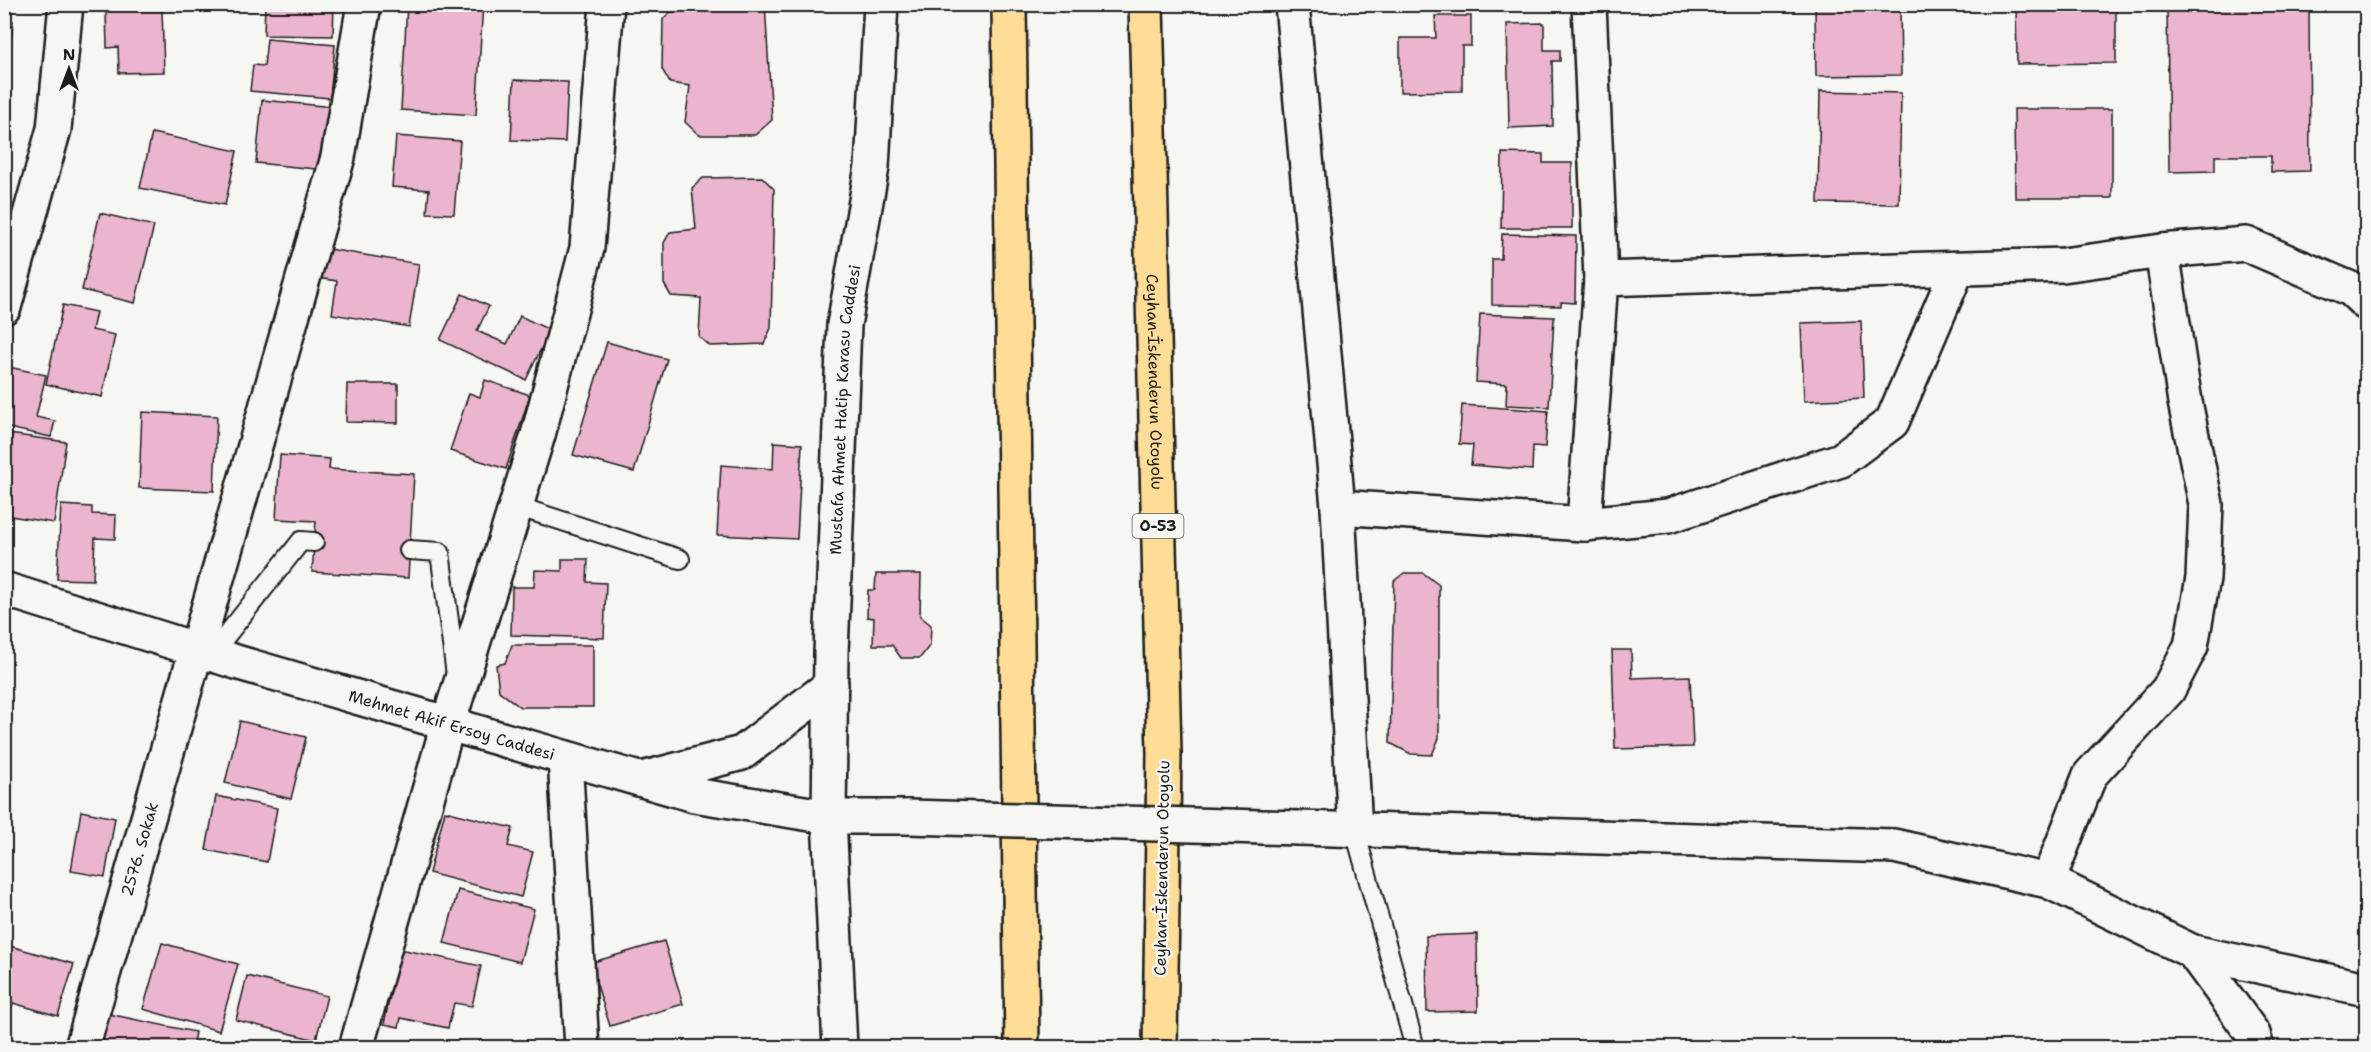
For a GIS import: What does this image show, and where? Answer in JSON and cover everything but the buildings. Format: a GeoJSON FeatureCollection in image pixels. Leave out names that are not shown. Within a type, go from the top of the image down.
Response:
{"type":"FeatureCollection","features":[{"type":"Feature","properties":{"kind":"highway"},"geometry":{"type":"LineString","coordinates":[[1009,4],[1022,1047]]}},
{"type":"Feature","properties":{"kind":"highway","name":"Ceyhan-İskenderun Otoyolu"},"geometry":{"type":"LineString","coordinates":[[1146,4],[1164,753],[1160,1047]]}},
{"type":"Feature","properties":{"kind":"street"},"geometry":{"type":"LineString","coordinates":[[4,307],[54,129],[66,4]]}},
{"type":"Feature","properties":{"kind":"street","name":"2576. Sokak"},"geometry":{"type":"LineString","coordinates":[[82,1047],[204,653],[338,157],[364,4]]}},
{"type":"Feature","properties":{"kind":"street"},"geometry":{"type":"LineString","coordinates":[[356,1047],[448,724],[538,435],[587,248],[608,4]]}},
{"type":"Feature","properties":{"kind":"street","name":"Mustafa Ahmet Hatip Karasu Caddesi"},"geometry":{"type":"LineString","coordinates":[[840,1047],[830,817],[831,685],[844,325],[872,167],[881,4]]}},
{"type":"Feature","properties":{"kind":"street"},"geometry":{"type":"LineString","coordinates":[[1292,4],[1338,507],[1355,831]]}},
{"type":"Feature","properties":{"kind":"street"},"geometry":{"type":"LineString","coordinates":[[1584,524],[1601,279],[1589,4]]}},
{"type":"Feature","properties":{"kind":"street"},"geometry":{"type":"LineString","coordinates":[[1601,279],[1957,270],[2062,265],[2162,251],[2246,244],[2351,289],[2367,303]]}},
{"type":"Feature","properties":{"kind":"street"},"geometry":{"type":"LineString","coordinates":[[2048,881],[2090,775],[2168,690],[2191,646],[2203,578],[2206,504],[2185,402],[2162,251]]}},
{"type":"Feature","properties":{"kind":"street"},"geometry":{"type":"LineString","coordinates":[[1338,507],[1584,524],[1668,516],[1841,460],[1892,422],[1957,270]]}},
{"type":"Feature","properties":{"kind":"street","name":"Mehmet Akif Ersoy Caddesi"},"geometry":{"type":"LineString","coordinates":[[4,590],[204,653],[694,795],[830,817],[908,817],[1894,846],[2048,881],[2193,952]]}},
{"type":"Feature","properties":{"kind":"street"},"geometry":{"type":"LineString","coordinates":[[641,780],[742,753],[831,685]]}},
{"type":"Feature","properties":{"kind":"street"},"geometry":{"type":"LineString","coordinates":[[565,758],[582,1047]]}},
{"type":"Feature","properties":{"kind":"street"},"geometry":{"type":"LineString","coordinates":[[2193,952],[2367,989]]}},
{"type":"Feature","properties":{"kind":"street"},"geometry":{"type":"LineString","coordinates":[[2193,952],[2253,1034],[2257,1047]]}},
{"type":"Feature","properties":{"kind":"lane"},"geometry":{"type":"LineString","coordinates":[[516,506],[680,559]]}},
{"type":"Feature","properties":{"kind":"lane"},"geometry":{"type":"LineString","coordinates":[[204,653],[300,541],[314,542]]}},
{"type":"Feature","properties":{"kind":"lane"},"geometry":{"type":"LineString","coordinates":[[409,550],[440,552],[459,692]]}},
{"type":"Feature","properties":{"kind":"lane"},"geometry":{"type":"LineString","coordinates":[[1355,831],[1415,1047]]}}]}
